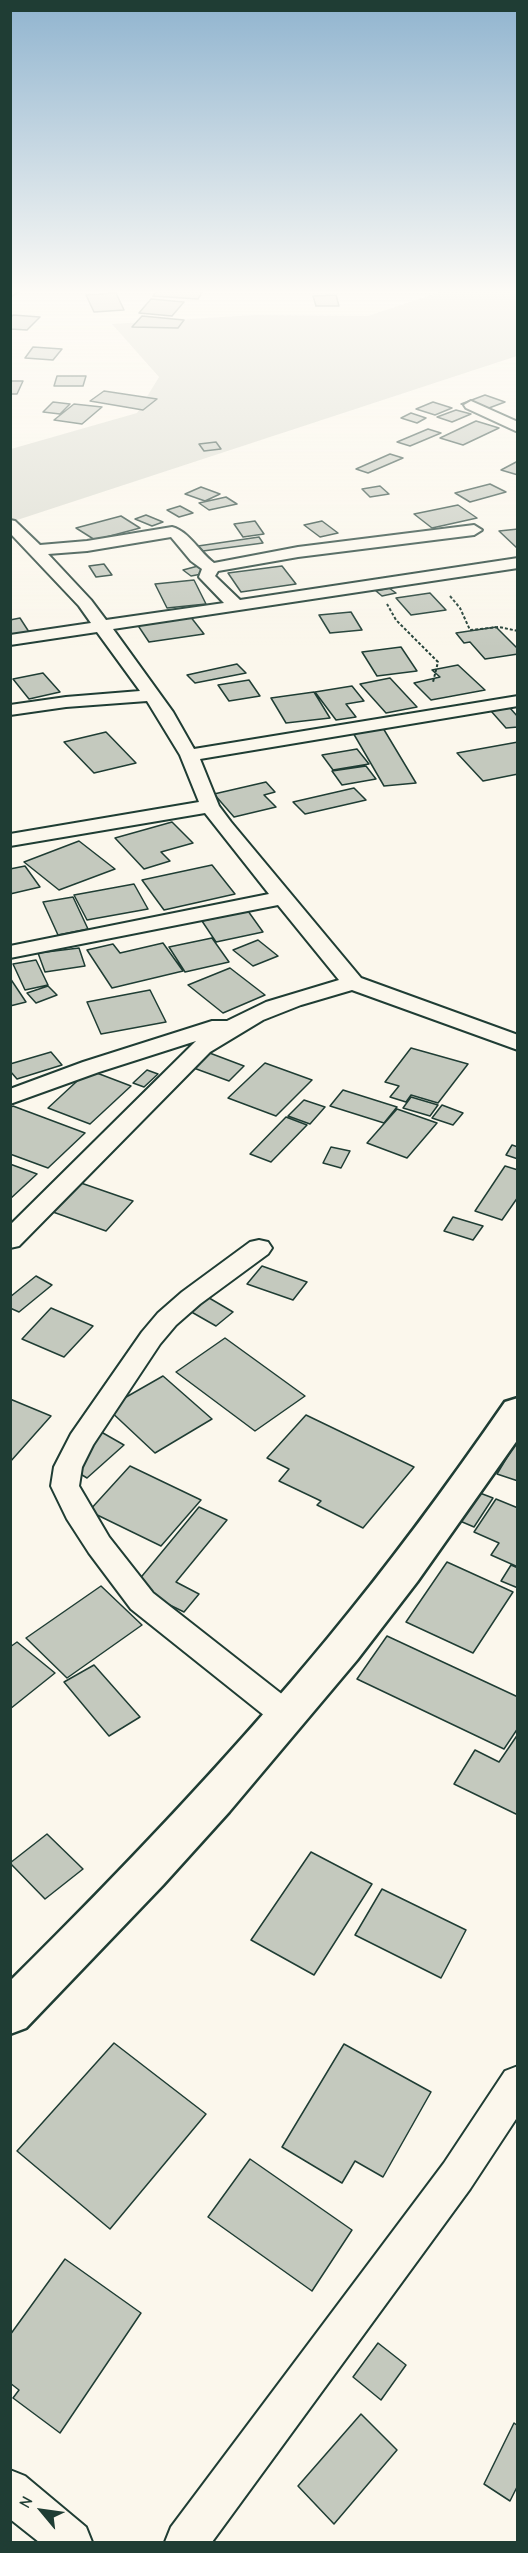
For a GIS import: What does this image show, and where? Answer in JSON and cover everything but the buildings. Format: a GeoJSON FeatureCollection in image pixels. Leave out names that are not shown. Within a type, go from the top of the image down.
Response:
{"type":"FeatureCollection","features":[{"type":"Feature","properties":{"kind":"street"},"geometry":{"type":"LineString","coordinates":[[482,410],[518,428]]}},
{"type":"Feature","properties":{"kind":"street"},"geometry":{"type":"LineString","coordinates":[[10,524],[85,603],[164,712],[189,755],[210,806],[282,898],[353,982],[518,1043]]}},
{"type":"Feature","properties":{"kind":"street"},"geometry":{"type":"LineString","coordinates":[[36,550],[87,546],[172,532],[178,534],[197,558],[211,568],[239,561],[298,552],[474,530]]}},
{"type":"Feature","properties":{"kind":"street"},"geometry":{"type":"LineString","coordinates":[[10,640],[518,563]]}},
{"type":"Feature","properties":{"kind":"street"},"geometry":{"type":"LineString","coordinates":[[211,568],[207,577],[234,605]]}},
{"type":"Feature","properties":{"kind":"street"},"geometry":{"type":"LineString","coordinates":[[10,710],[66,702],[151,695]]}},
{"type":"Feature","properties":{"kind":"street"},"geometry":{"type":"LineString","coordinates":[[189,755],[518,701]]}},
{"type":"Feature","properties":{"kind":"street"},"geometry":{"type":"LineString","coordinates":[[10,840],[210,806]]}},
{"type":"Feature","properties":{"kind":"street"},"geometry":{"type":"LineString","coordinates":[[10,952],[282,898]]}},
{"type":"Feature","properties":{"kind":"street"},"geometry":{"type":"LineString","coordinates":[[10,1097],[91,1067],[353,982]]}},
{"type":"Feature","properties":{"kind":"street"},"geometry":{"type":"LineString","coordinates":[[10,1240],[202,1047],[220,1032],[249,1017]]}},
{"type":"Feature","properties":{"kind":"street"},"geometry":{"type":"LineString","coordinates":[[259,1248],[191,1298],[167,1319],[151,1338],[81,1441],[68,1467],[65,1486],[76,1511],[142,1601],[286,1715]]}},
{"type":"Feature","properties":{"kind":"street"},"geometry":{"type":"LineString","coordinates":[[10,2013],[205,1809],[286,1715],[415,1557],[518,1411]]}},
{"type":"Feature","properties":{"kind":"street"},"geometry":{"type":"LineString","coordinates":[[186,2542],[457,2176],[518,2083]]}},
{"type":"Feature","properties":{"kind":"street"},"geometry":{"type":"LineString","coordinates":[[10,2491],[71,2542]]}},
{"type":"Feature","properties":{"kind":"path"},"geometry":{"type":"LineString","coordinates":[[448,594],[460,608],[470,630],[499,627],[518,631]]}},
{"type":"Feature","properties":{"kind":"path"},"geometry":{"type":"LineString","coordinates":[[387,596],[387,605],[396,620],[438,662],[433,682]]}},
{"type":"Feature","properties":{"kind":"shaded area"},"geometry":{"type":"Polygon","coordinates":[[[139,410],[352,410],[11,522],[11,449],[137,413],[139,410]]]}}]}
